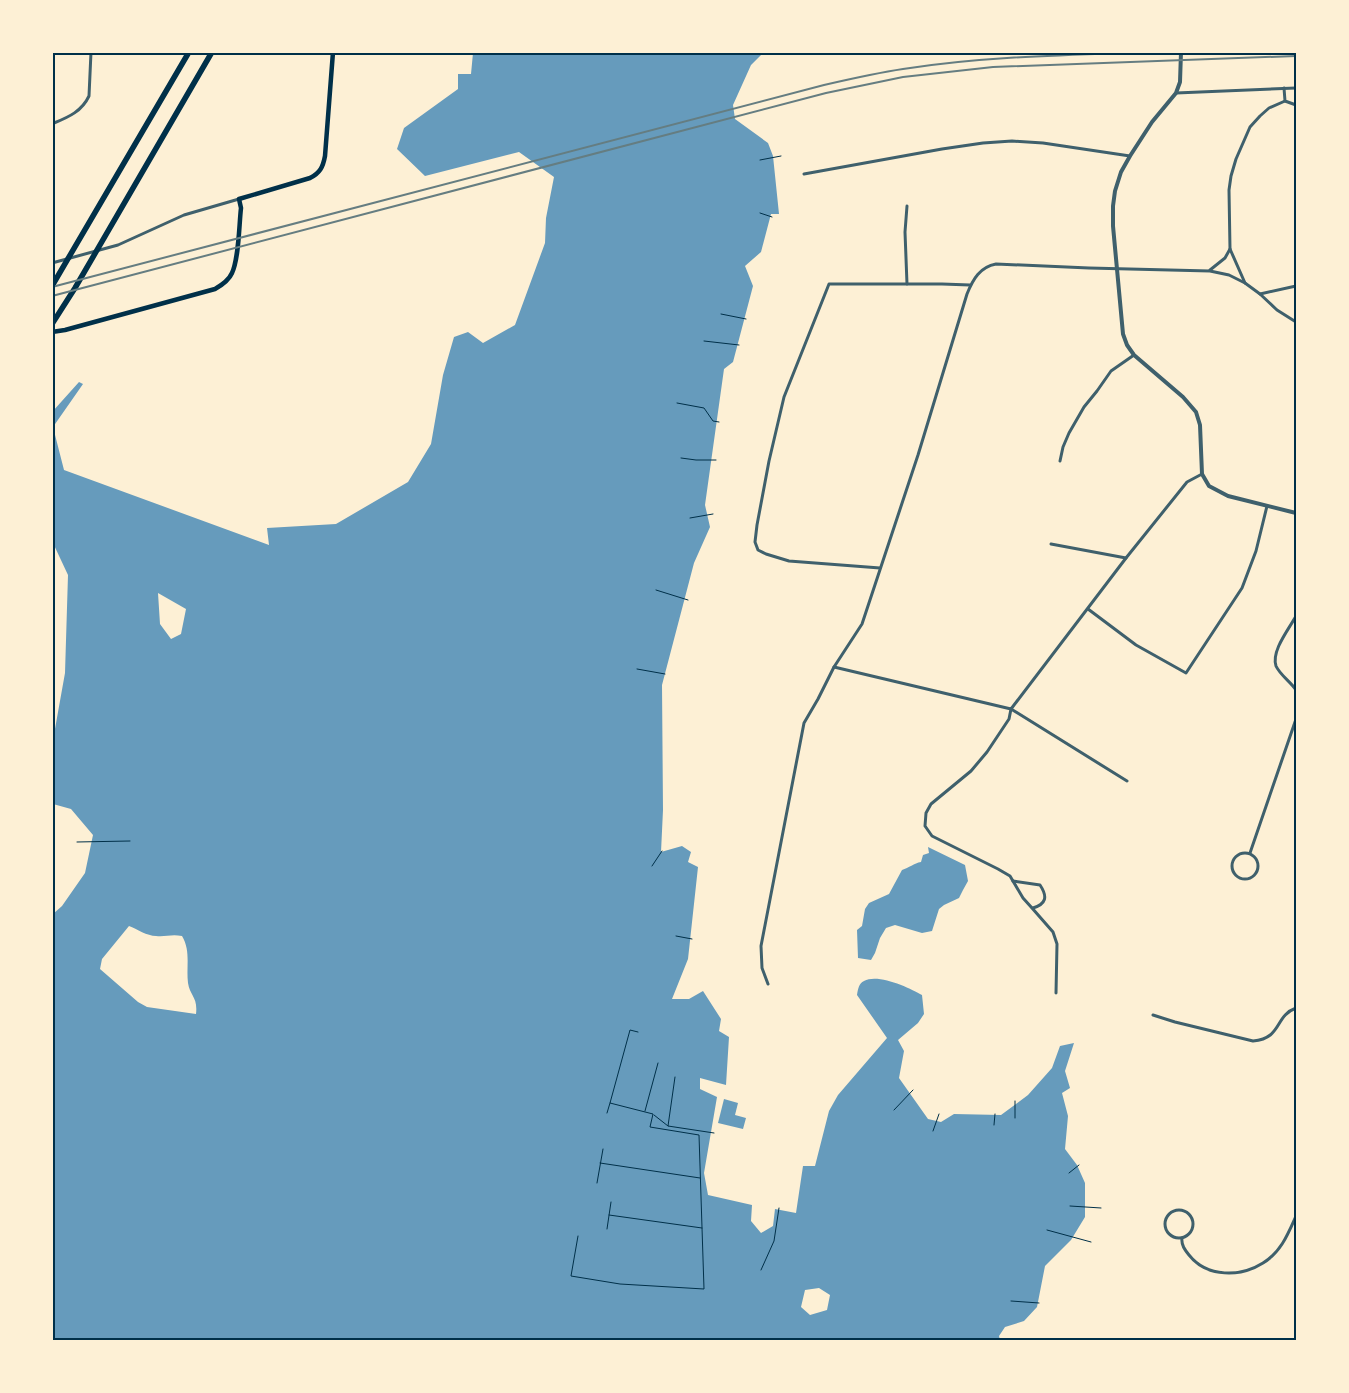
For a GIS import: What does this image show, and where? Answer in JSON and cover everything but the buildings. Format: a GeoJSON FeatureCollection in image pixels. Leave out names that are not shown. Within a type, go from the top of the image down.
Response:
{"type":"FeatureCollection","features":[{"type":"Feature","properties":{"kind":"highway"},"geometry":{"type":"LineString","coordinates":[[52,286],[189,52]]}},
{"type":"Feature","properties":{"kind":"highway"},"geometry":{"type":"LineString","coordinates":[[52,324],[75,288],[212,52]]}},
{"type":"Feature","properties":{"kind":"main road"},"geometry":{"type":"LineString","coordinates":[[52,332],[149,308],[215,289],[223,284],[231,275],[235,263],[241,208],[239,199],[310,178],[318,174],[324,163],[333,52]]}},
{"type":"Feature","properties":{"kind":"street"},"geometry":{"type":"LineString","coordinates":[[53,124],[74,114],[87,101],[89,96],[91,52]]}},
{"type":"Feature","properties":{"kind":"street"},"geometry":{"type":"LineString","coordinates":[[1181,52],[1180,82],[1176,92],[1152,122],[1130,156],[1119,178],[1114,197],[1113,226],[1123,334],[1134,355],[1183,397],[1196,412],[1200,425],[1202,474],[1209,486],[1228,496],[1296,513]]}},
{"type":"Feature","properties":{"kind":"street"},"geometry":{"type":"LineString","coordinates":[[1284,88],[1285,101]]}},
{"type":"Feature","properties":{"kind":"street"},"geometry":{"type":"LineString","coordinates":[[1176,92],[1296,88]]}},
{"type":"Feature","properties":{"kind":"street"},"geometry":{"type":"LineString","coordinates":[[1245,283],[1230,248],[1229,190],[1236,159],[1250,128],[1260,116],[1269,108],[1285,101],[1296,105]]}},
{"type":"Feature","properties":{"kind":"street"},"geometry":{"type":"LineString","coordinates":[[804,174],[942,148],[1012,141],[1043,143],[1130,156]]}},
{"type":"Feature","properties":{"kind":"street"},"geometry":{"type":"LineString","coordinates":[[52,264],[118,245],[184,216],[239,199]]}},
{"type":"Feature","properties":{"kind":"street"},"geometry":{"type":"LineString","coordinates":[[907,206],[907,284]]}},
{"type":"Feature","properties":{"kind":"street"},"geometry":{"type":"LineString","coordinates":[[1210,271],[1225,258],[1230,248]]}},
{"type":"Feature","properties":{"kind":"street"},"geometry":{"type":"LineString","coordinates":[[768,984],[762,968],[761,946],[804,723],[834,667],[862,624],[918,455],[966,294],[976,276],[983,269],[996,264],[1210,271],[1229,275],[1245,283],[1296,322]]}},
{"type":"Feature","properties":{"kind":"street"},"geometry":{"type":"LineString","coordinates":[[880,568],[789,561],[758,550],[755,542],[769,461],[784,397],[829,284],[970,286]]}},
{"type":"Feature","properties":{"kind":"street"},"geometry":{"type":"LineString","coordinates":[[1260,294],[1296,286]]}},
{"type":"Feature","properties":{"kind":"street"},"geometry":{"type":"LineString","coordinates":[[1060,461],[1069,433],[1084,407],[1111,372],[1134,355]]}},
{"type":"Feature","properties":{"kind":"street"},"geometry":{"type":"LineString","coordinates":[[1056,993],[1057,944],[1052,932],[1023,898],[1010,876],[998,868],[932,836],[925,826],[926,813],[931,804],[971,772],[1009,719],[1011,708],[1126,558],[1186,482],[1202,474]]}},
{"type":"Feature","properties":{"kind":"street"},"geometry":{"type":"LineString","coordinates":[[1088,609],[1136,645],[1186,673],[1242,588],[1256,551],[1267,506]]}},
{"type":"Feature","properties":{"kind":"street"},"geometry":{"type":"LineString","coordinates":[[1051,544],[1126,558]]}},
{"type":"Feature","properties":{"kind":"street"},"geometry":{"type":"LineString","coordinates":[[1296,616],[1279,646],[1275,658],[1276,667],[1296,690]]}},
{"type":"Feature","properties":{"kind":"street"},"geometry":{"type":"LineString","coordinates":[[834,667],[1011,708],[1127,781]]}},
{"type":"Feature","properties":{"kind":"street"},"geometry":{"type":"LineString","coordinates":[[1250,853],[1296,719]]}},
{"type":"Feature","properties":{"kind":"street"},"geometry":{"type":"LineString","coordinates":[[1239,853],[1250,853],[1257,860],[1258,871],[1250,878],[1240,879],[1232,872],[1232,861],[1239,853]]}},
{"type":"Feature","properties":{"kind":"street"},"geometry":{"type":"LineString","coordinates":[[1012,880],[1040,886],[1044,890],[1044,902],[1040,906],[1032,908]]}},
{"type":"Feature","properties":{"kind":"street"},"geometry":{"type":"LineString","coordinates":[[1154,1015],[1253,1041],[1263,1040],[1270,1036],[1288,1012],[1296,1008]]}},
{"type":"Feature","properties":{"kind":"street"},"geometry":{"type":"LineString","coordinates":[[1176,1210],[1183,1210],[1192,1218],[1192,1231],[1188,1236],[1182,1238],[1175,1238],[1170,1235],[1164,1223],[1170,1212],[1176,1210]]}},
{"type":"Feature","properties":{"kind":"street"},"geometry":{"type":"LineString","coordinates":[[1182,1238],[1184,1249],[1195,1263],[1218,1273],[1240,1272],[1256,1267],[1270,1258],[1285,1241],[1296,1216]]}},
{"type":"Feature","properties":{"kind":"path"},"geometry":{"type":"LineString","coordinates":[[760,160],[781,156]]}},
{"type":"Feature","properties":{"kind":"path"},"geometry":{"type":"LineString","coordinates":[[760,213],[772,217]]}},
{"type":"Feature","properties":{"kind":"path"},"geometry":{"type":"LineString","coordinates":[[721,314],[746,319]]}},
{"type":"Feature","properties":{"kind":"path"},"geometry":{"type":"LineString","coordinates":[[704,341],[739,345]]}},
{"type":"Feature","properties":{"kind":"path"},"geometry":{"type":"LineString","coordinates":[[677,403],[704,408],[713,421],[719,422]]}},
{"type":"Feature","properties":{"kind":"path"},"geometry":{"type":"LineString","coordinates":[[681,458],[716,460]]}},
{"type":"Feature","properties":{"kind":"path"},"geometry":{"type":"LineString","coordinates":[[690,518],[713,514]]}},
{"type":"Feature","properties":{"kind":"path"},"geometry":{"type":"LineString","coordinates":[[656,590],[688,600]]}},
{"type":"Feature","properties":{"kind":"path"},"geometry":{"type":"LineString","coordinates":[[637,669],[666,674]]}},
{"type":"Feature","properties":{"kind":"path"},"geometry":{"type":"LineString","coordinates":[[77,842],[130,841]]}},
{"type":"Feature","properties":{"kind":"path"},"geometry":{"type":"LineString","coordinates":[[652,866],[662,851]]}},
{"type":"Feature","properties":{"kind":"path"},"geometry":{"type":"LineString","coordinates":[[676,936],[692,939]]}},
{"type":"Feature","properties":{"kind":"path"},"geometry":{"type":"LineString","coordinates":[[607,1113],[630,1030],[638,1032]]}},
{"type":"Feature","properties":{"kind":"path"},"geometry":{"type":"LineString","coordinates":[[645,1112],[658,1063]]}},
{"type":"Feature","properties":{"kind":"path"},"geometry":{"type":"LineString","coordinates":[[668,1126],[675,1077]]}},
{"type":"Feature","properties":{"kind":"path"},"geometry":{"type":"LineString","coordinates":[[894,1110],[913,1090]]}},
{"type":"Feature","properties":{"kind":"path"},"geometry":{"type":"LineString","coordinates":[[1015,1101],[1015,1118]]}},
{"type":"Feature","properties":{"kind":"path"},"geometry":{"type":"LineString","coordinates":[[610,1103],[653,1114],[668,1126],[714,1133]]}},
{"type":"Feature","properties":{"kind":"path"},"geometry":{"type":"LineString","coordinates":[[578,1236],[571,1276],[620,1284],[704,1289],[699,1135],[650,1127],[653,1114]]}},
{"type":"Feature","properties":{"kind":"path"},"geometry":{"type":"LineString","coordinates":[[933,1131],[939,1114]]}},
{"type":"Feature","properties":{"kind":"path"},"geometry":{"type":"LineString","coordinates":[[994,1125],[995,1114]]}},
{"type":"Feature","properties":{"kind":"path"},"geometry":{"type":"LineString","coordinates":[[597,1183],[603,1149]]}},
{"type":"Feature","properties":{"kind":"path"},"geometry":{"type":"LineString","coordinates":[[600,1163],[700,1178]]}},
{"type":"Feature","properties":{"kind":"path"},"geometry":{"type":"LineString","coordinates":[[1069,1173],[1079,1165]]}},
{"type":"Feature","properties":{"kind":"path"},"geometry":{"type":"LineString","coordinates":[[607,1229],[610,1202]]}},
{"type":"Feature","properties":{"kind":"path"},"geometry":{"type":"LineString","coordinates":[[1070,1206],[1101,1208]]}},
{"type":"Feature","properties":{"kind":"path"},"geometry":{"type":"LineString","coordinates":[[761,1270],[774,1240],[779,1208]]}},
{"type":"Feature","properties":{"kind":"path"},"geometry":{"type":"LineString","coordinates":[[609,1215],[702,1228]]}},
{"type":"Feature","properties":{"kind":"path"},"geometry":{"type":"LineString","coordinates":[[1047,1230],[1092,1242]]}},
{"type":"Feature","properties":{"kind":"path"},"geometry":{"type":"LineString","coordinates":[[1011,1301],[1039,1303]]}},
{"type":"Feature","properties":{"kind":"water"},"geometry":{"type":"Polygon","coordinates":[[[473,53],[763,53],[751,65],[733,105],[735,119],[768,143],[773,156],[779,214],[771,214],[761,252],[745,266],[753,286],[733,362],[724,369],[705,505],[710,527],[694,563],[662,685],[663,810],[661,852],[682,846],[691,852],[688,862],[698,867],[688,959],[672,999],[689,999],[703,991],[721,1019],[719,1031],[729,1037],[726,1085],[700,1078],[700,1089],[717,1097],[704,1173],[708,1195],[752,1205],[751,1221],[761,1233],[773,1226],[775,1209],[796,1213],[803,1166],[815,1166],[829,1111],[838,1095],[887,1038],[857,995],[858,988],[864,981],[870,979],[885,980],[902,985],[922,995],[924,1014],[918,1023],[898,1040],[904,1051],[899,1078],[928,1119],[941,1122],[954,1114],[1001,1115],[1028,1095],[1052,1068],[1060,1046],[1074,1043],[1065,1071],[1070,1088],[1062,1093],[1068,1116],[1065,1149],[1077,1165],[1085,1183],[1085,1217],[1071,1240],[1045,1266],[1037,1307],[1024,1321],[1005,1327],[999,1336],[1000,1340],[53,1340],[53,914],[62,906],[85,873],[93,835],[71,809],[53,804],[53,740],[65,673],[68,575],[53,543],[53,427],[64,470],[269,545],[267,528],[336,524],[408,482],[431,444],[443,375],[454,337],[468,332],[483,343],[515,325],[545,243],[546,218],[554,177],[519,152],[425,176],[397,149],[404,128],[458,89],[458,74],[471,74],[473,53]],[[158,593],[160,624],[171,639],[181,634],[186,609],[158,593]],[[129,926],[102,959],[100,969],[138,1002],[147,1007],[196,1014],[195,1000],[188,983],[187,953],[182,936],[153,936],[129,926]],[[819,1288],[805,1290],[801,1307],[810,1315],[827,1310],[830,1295],[819,1288]]]}},
{"type":"Feature","properties":{"kind":"water"},"geometry":{"type":"Polygon","coordinates":[[[79,382],[83,384],[53,427],[53,411],[79,382]]]}},
{"type":"Feature","properties":{"kind":"water"},"geometry":{"type":"Polygon","coordinates":[[[928,847],[965,865],[968,881],[959,898],[939,909],[932,931],[922,933],[895,925],[886,928],[871,960],[858,958],[857,930],[862,926],[865,909],[869,903],[889,894],[902,870],[921,862],[923,855],[929,853],[928,847]]]}},
{"type":"Feature","properties":{"kind":"water"},"geometry":{"type":"Polygon","coordinates":[[[724,1099],[738,1103],[735,1115],[746,1118],[743,1129],[718,1123],[724,1099]]]}},
{"type":"Feature","properties":{"kind":"railway"},"geometry":{"type":"LineString","coordinates":[[52,287],[863,76],[966,61],[1155,52]]}},
{"type":"Feature","properties":{"kind":"railway"},"geometry":{"type":"LineString","coordinates":[[52,296],[826,93],[903,77],[993,67],[1296,56]]}}]}
